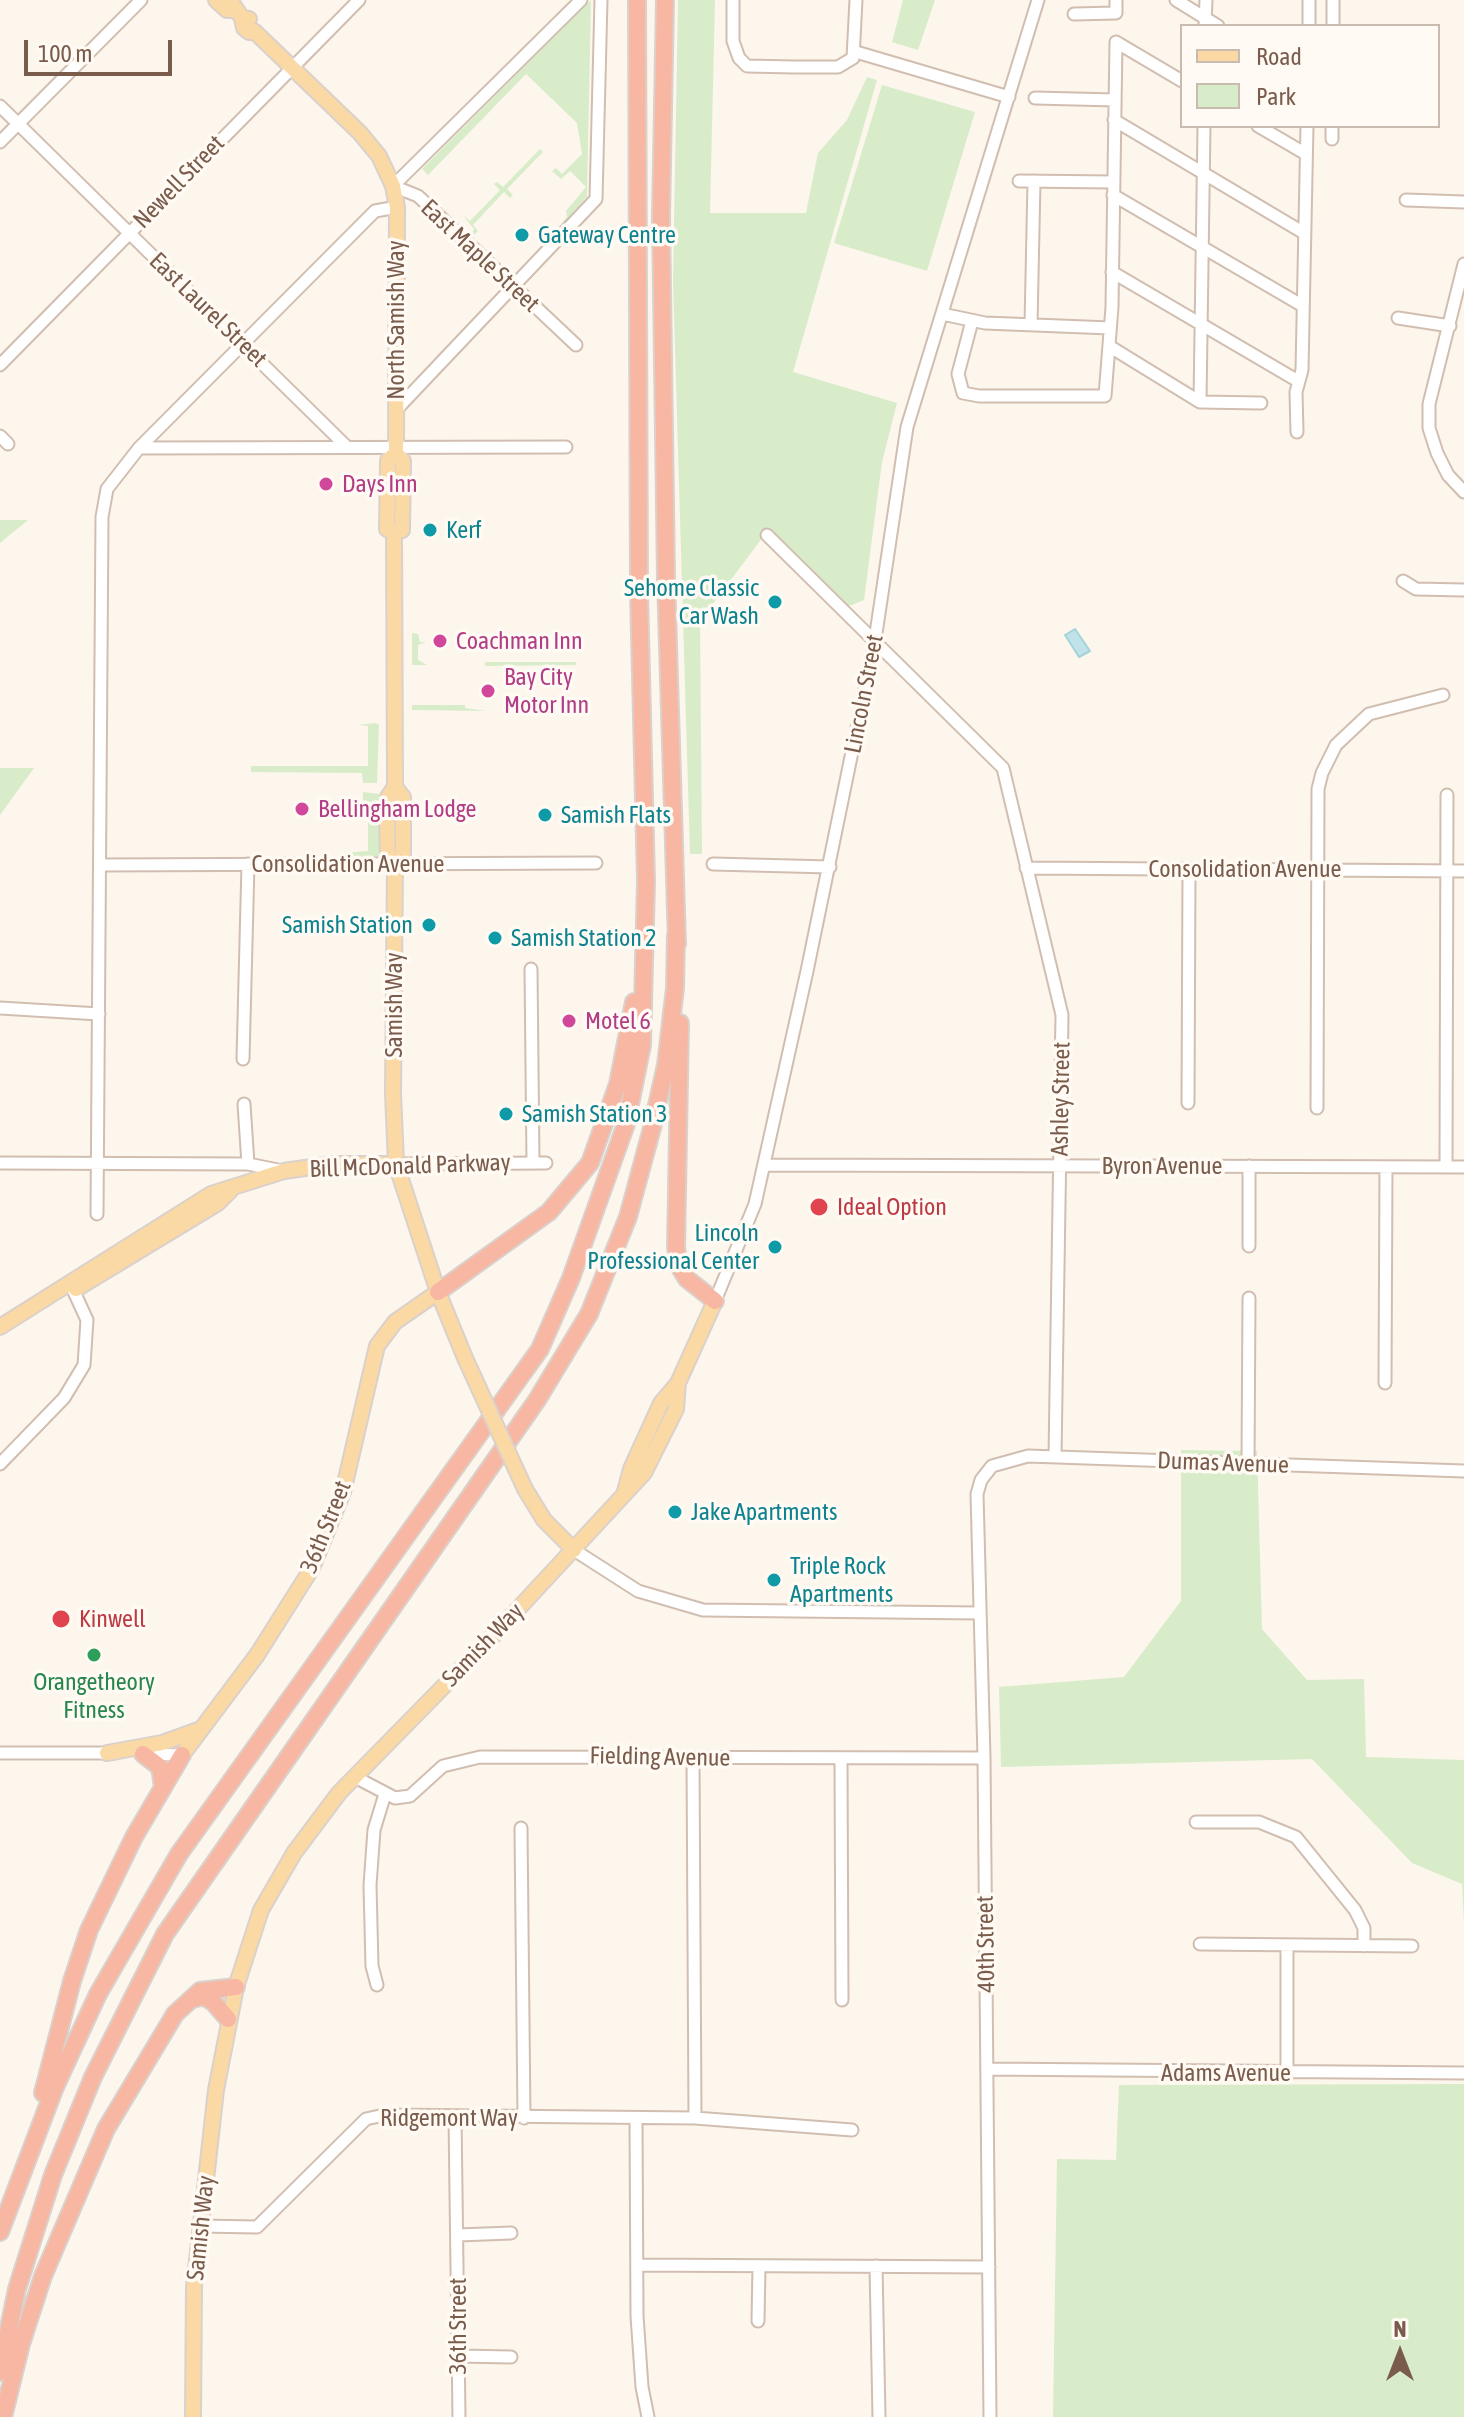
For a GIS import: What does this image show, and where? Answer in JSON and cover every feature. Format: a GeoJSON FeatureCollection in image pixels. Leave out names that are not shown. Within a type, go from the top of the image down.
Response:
{"type":"FeatureCollection","features":[{"type":"Feature","properties":{"kind":"highway"},"geometry":{"type":"LineString","coordinates":[[18,2179],[98,1994],[179,1854],[540,1349],[571,1278],[626,1124],[642,1045],[646,881],[639,593],[637,0]]}},
{"type":"Feature","properties":{"kind":"highway"},"geometry":{"type":"LineString","coordinates":[[665,0],[661,216],[680,1092],[676,1247],[679,1266],[687,1279],[715,1301]]}},
{"type":"Feature","properties":{"kind":"highway"},"geometry":{"type":"LineString","coordinates":[[438,1292],[549,1212],[590,1163],[626,1053],[646,881]]}},
{"type":"Feature","properties":{"kind":"highway"},"geometry":{"type":"LineString","coordinates":[[0,2372],[17,2289],[53,2175],[99,2064],[165,1934],[537,1400],[589,1314],[628,1217],[652,1128],[666,1065],[675,988],[676,935]]}},
{"type":"Feature","properties":{"kind":"highway"},"geometry":{"type":"LineString","coordinates":[[143,1754],[160,1767],[163,1787]]}},
{"type":"Feature","properties":{"kind":"highway"},"geometry":{"type":"LineString","coordinates":[[0,2232],[89,1930],[182,1755]]}},
{"type":"Feature","properties":{"kind":"highway"},"geometry":{"type":"LineString","coordinates":[[3,2417],[29,2317],[83,2175],[125,2094],[175,2014],[200,1991],[236,1987]]}},
{"type":"Feature","properties":{"kind":"highway"},"geometry":{"type":"LineString","coordinates":[[192,1999],[203,1996],[228,2019]]}},
{"type":"Feature","properties":{"kind":"main road","name":"East Maple Street"},"geometry":{"type":"LineString","coordinates":[[216,0],[227,10],[235,9],[247,17],[255,25],[254,31],[373,147],[393,186]]}},
{"type":"Feature","properties":{"kind":"main road","name":"North Samish Way"},"geometry":{"type":"LineString","coordinates":[[393,186],[397,207],[396,450],[403,461],[402,530],[394,533],[395,787],[403,797],[403,855],[395,864]]}},
{"type":"Feature","properties":{"kind":"main road","name":"Samish Way"},"geometry":{"type":"LineString","coordinates":[[193,2417],[194,2301],[200,2226],[228,2019],[248,1943],[277,1879],[313,1825],[355,1777],[574,1550],[544,1520],[525,1489],[438,1292],[396,1164],[393,1093],[395,864]]}},
{"type":"Feature","properties":{"kind":"main road","name":"Bill McDonald Parkway"},"geometry":{"type":"LineString","coordinates":[[0,1327],[218,1203],[230,1191],[284,1171],[333,1164],[396,1164]]}},
{"type":"Feature","properties":{"kind":"main road","name":"Bill McDonald Parkway"},"geometry":{"type":"LineString","coordinates":[[0,1335],[72,1286]]}},
{"type":"Feature","properties":{"kind":"main road","name":"36th Street"},"geometry":{"type":"LineString","coordinates":[[182,1755],[257,1655],[312,1568],[343,1492],[377,1346],[395,1322],[438,1292]]}},
{"type":"Feature","properties":{"kind":"main road","name":"Lincoln Street"},"geometry":{"type":"LineString","coordinates":[[574,1550],[644,1473],[676,1409],[678,1383],[715,1301]]}},
{"type":"Feature","properties":{"kind":"main road"},"geometry":{"type":"LineString","coordinates":[[107,1753],[162,1743],[201,1729]]}},
{"type":"Feature","properties":{"kind":"street"},"geometry":{"type":"LineString","coordinates":[[0,142],[141,0]]}},
{"type":"Feature","properties":{"kind":"street","name":"Newell Street"},"geometry":{"type":"LineString","coordinates":[[0,365],[359,0]]}},
{"type":"Feature","properties":{"kind":"street"},"geometry":{"type":"LineString","coordinates":[[393,186],[581,0]]}},
{"type":"Feature","properties":{"kind":"street"},"geometry":{"type":"LineString","coordinates":[[396,410],[590,208],[597,194],[601,0]]}},
{"type":"Feature","properties":{"kind":"street"},"geometry":{"type":"LineString","coordinates":[[733,0],[734,50],[747,66],[838,67],[846,64],[856,52],[856,0]]}},
{"type":"Feature","properties":{"kind":"street","name":"Lincoln Street"},"geometry":{"type":"LineString","coordinates":[[715,1301],[755,1204],[830,867],[875,640],[907,427],[1038,0]]}},
{"type":"Feature","properties":{"kind":"street"},"geometry":{"type":"LineString","coordinates":[[1074,14],[1116,13],[1116,0]]}},
{"type":"Feature","properties":{"kind":"street"},"geometry":{"type":"LineString","coordinates":[[1176,0],[1205,22]]}},
{"type":"Feature","properties":{"kind":"street"},"geometry":{"type":"LineString","coordinates":[[1205,22],[1206,0]]}},
{"type":"Feature","properties":{"kind":"street"},"geometry":{"type":"LineString","coordinates":[[1333,0],[1333,24]]}},
{"type":"Feature","properties":{"kind":"street"},"geometry":{"type":"LineString","coordinates":[[1308,1],[1309,24]]}},
{"type":"Feature","properties":{"kind":"street"},"geometry":{"type":"LineString","coordinates":[[972,321],[958,384],[963,393],[979,396],[1105,396],[1112,272],[1116,42],[1180,80]]}},
{"type":"Feature","properties":{"kind":"street"},"geometry":{"type":"LineString","coordinates":[[856,52],[1009,97]]}},
{"type":"Feature","properties":{"kind":"street"},"geometry":{"type":"LineString","coordinates":[[1035,98],[1115,100]]}},
{"type":"Feature","properties":{"kind":"street","name":"East Laurel Street"},"geometry":{"type":"LineString","coordinates":[[0,106],[347,447]]}},
{"type":"Feature","properties":{"kind":"street"},"geometry":{"type":"LineString","coordinates":[[1114,120],[1304,233]]}},
{"type":"Feature","properties":{"kind":"street"},"geometry":{"type":"LineString","coordinates":[[1200,402],[1204,128]]}},
{"type":"Feature","properties":{"kind":"street"},"geometry":{"type":"LineString","coordinates":[[1261,128],[1306,154]]}},
{"type":"Feature","properties":{"kind":"street"},"geometry":{"type":"LineString","coordinates":[[1297,432],[1307,128]]}},
{"type":"Feature","properties":{"kind":"street"},"geometry":{"type":"LineString","coordinates":[[1332,128],[1332,139]]}},
{"type":"Feature","properties":{"kind":"street"},"geometry":{"type":"LineString","coordinates":[[1019,181],[1113,182]]}},
{"type":"Feature","properties":{"kind":"street"},"geometry":{"type":"LineString","coordinates":[[1031,325],[1034,181]]}},
{"type":"Feature","properties":{"kind":"street","name":"East Maple Street"},"geometry":{"type":"LineString","coordinates":[[393,186],[418,196],[576,345]]}},
{"type":"Feature","properties":{"kind":"street"},"geometry":{"type":"LineString","coordinates":[[1113,195],[1303,306]]}},
{"type":"Feature","properties":{"kind":"street"},"geometry":{"type":"LineString","coordinates":[[1406,200],[1464,202]]}},
{"type":"Feature","properties":{"kind":"street"},"geometry":{"type":"LineString","coordinates":[[97,1214],[103,506],[116,474],[139,448],[375,211],[397,207]]}},
{"type":"Feature","properties":{"kind":"street"},"geometry":{"type":"LineString","coordinates":[[1464,264],[1434,379],[1429,428],[1448,475],[1464,492]]}},
{"type":"Feature","properties":{"kind":"street"},"geometry":{"type":"LineString","coordinates":[[1112,272],[1298,381]]}},
{"type":"Feature","properties":{"kind":"street"},"geometry":{"type":"LineString","coordinates":[[942,314],[972,321],[1110,328]]}},
{"type":"Feature","properties":{"kind":"street"},"geometry":{"type":"LineString","coordinates":[[1398,318],[1450,326]]}},
{"type":"Feature","properties":{"kind":"street"},"geometry":{"type":"LineString","coordinates":[[1109,346],[1200,402],[1261,403]]}},
{"type":"Feature","properties":{"kind":"street"},"geometry":{"type":"LineString","coordinates":[[139,448],[347,447],[396,450],[566,447]]}},
{"type":"Feature","properties":{"kind":"street"},"geometry":{"type":"LineString","coordinates":[[767,535],[875,640]]}},
{"type":"Feature","properties":{"kind":"street"},"geometry":{"type":"LineString","coordinates":[[1403,581],[1416,589],[1464,590]]}},
{"type":"Feature","properties":{"kind":"street","name":"Ashley Street"},"geometry":{"type":"LineString","coordinates":[[875,640],[1003,768],[1062,1015],[1055,1456]]}},
{"type":"Feature","properties":{"kind":"street"},"geometry":{"type":"LineString","coordinates":[[1317,1108],[1318,789],[1322,773],[1336,745],[1358,721],[1381,708],[1443,695]]}},
{"type":"Feature","properties":{"kind":"street"},"geometry":{"type":"LineString","coordinates":[[1446,1167],[1447,795]]}},
{"type":"Feature","properties":{"kind":"street","name":"Consolidation Avenue"},"geometry":{"type":"LineString","coordinates":[[100,865],[596,863]]}},
{"type":"Feature","properties":{"kind":"street"},"geometry":{"type":"LineString","coordinates":[[243,1059],[248,864]]}},
{"type":"Feature","properties":{"kind":"street"},"geometry":{"type":"LineString","coordinates":[[713,864],[830,867]]}},
{"type":"Feature","properties":{"kind":"street","name":"Consolidation Avenue"},"geometry":{"type":"LineString","coordinates":[[1026,868],[1464,871]]}},
{"type":"Feature","properties":{"kind":"street"},"geometry":{"type":"LineString","coordinates":[[1188,1103],[1189,869]]}},
{"type":"Feature","properties":{"kind":"street"},"geometry":{"type":"LineString","coordinates":[[531,969],[533,1163]]}},
{"type":"Feature","properties":{"kind":"street"},"geometry":{"type":"LineString","coordinates":[[0,1008],[99,1014]]}},
{"type":"Feature","properties":{"kind":"street"},"geometry":{"type":"LineString","coordinates":[[244,1104],[248,1164]]}},
{"type":"Feature","properties":{"kind":"street"},"geometry":{"type":"LineString","coordinates":[[0,1163],[248,1164],[284,1171]]}},
{"type":"Feature","properties":{"kind":"street","name":"Bill McDonald Parkway"},"geometry":{"type":"LineString","coordinates":[[396,1164],[546,1163]]}},
{"type":"Feature","properties":{"kind":"street","name":"Byron Avenue"},"geometry":{"type":"LineString","coordinates":[[764,1165],[1464,1167]]}},
{"type":"Feature","properties":{"kind":"street"},"geometry":{"type":"LineString","coordinates":[[1249,1166],[1249,1246]]}},
{"type":"Feature","properties":{"kind":"street"},"geometry":{"type":"LineString","coordinates":[[1385,1383],[1386,1167]]}},
{"type":"Feature","properties":{"kind":"street"},"geometry":{"type":"LineString","coordinates":[[0,1464],[64,1398],[80,1375],[89,1336],[83,1304],[72,1286]]}},
{"type":"Feature","properties":{"kind":"street"},"geometry":{"type":"LineString","coordinates":[[1248,1464],[1249,1298]]}},
{"type":"Feature","properties":{"kind":"street","name":"Dumas Avenue"},"geometry":{"type":"LineString","coordinates":[[986,1472],[1014,1457],[1055,1456],[1464,1471]]}},
{"type":"Feature","properties":{"kind":"street","name":"40th Street"},"geometry":{"type":"LineString","coordinates":[[986,1472],[977,1494],[984,1758],[990,2417]]}},
{"type":"Feature","properties":{"kind":"street"},"geometry":{"type":"LineString","coordinates":[[574,1550],[638,1591],[703,1610],[979,1613]]}},
{"type":"Feature","properties":{"kind":"street"},"geometry":{"type":"LineString","coordinates":[[0,1753],[182,1755]]}},
{"type":"Feature","properties":{"kind":"street","name":"Fielding Avenue"},"geometry":{"type":"LineString","coordinates":[[385,1794],[395,1798],[410,1796],[443,1766],[464,1758],[521,1755],[984,1758]]}},
{"type":"Feature","properties":{"kind":"street"},"geometry":{"type":"LineString","coordinates":[[693,1758],[695,2118]]}},
{"type":"Feature","properties":{"kind":"street"},"geometry":{"type":"LineString","coordinates":[[841,1758],[842,2000]]}},
{"type":"Feature","properties":{"kind":"street"},"geometry":{"type":"LineString","coordinates":[[355,1777],[385,1794],[374,1830],[370,1885],[372,1966],[377,1985]]}},
{"type":"Feature","properties":{"kind":"street"},"geometry":{"type":"LineString","coordinates":[[1196,1822],[1259,1822],[1296,1837],[1355,1910],[1364,1928],[1364,1946]]}},
{"type":"Feature","properties":{"kind":"street"},"geometry":{"type":"LineString","coordinates":[[521,1828],[524,2118]]}},
{"type":"Feature","properties":{"kind":"street"},"geometry":{"type":"LineString","coordinates":[[1200,1944],[1412,1946]]}},
{"type":"Feature","properties":{"kind":"street"},"geometry":{"type":"LineString","coordinates":[[1287,1945],[1287,2073]]}},
{"type":"Feature","properties":{"kind":"street","name":"Adams Avenue"},"geometry":{"type":"LineString","coordinates":[[988,2069],[1464,2073]]}},
{"type":"Feature","properties":{"kind":"street","name":"Ridgemont Way"},"geometry":{"type":"LineString","coordinates":[[200,2226],[257,2227],[366,2119],[394,2115],[695,2118],[852,2130]]}},
{"type":"Feature","properties":{"kind":"street","name":"36th Street"},"geometry":{"type":"LineString","coordinates":[[455,2117],[459,2417]]}},
{"type":"Feature","properties":{"kind":"street"},"geometry":{"type":"LineString","coordinates":[[636,2119],[642,2387],[648,2417]]}},
{"type":"Feature","properties":{"kind":"street"},"geometry":{"type":"LineString","coordinates":[[458,2235],[511,2233]]}},
{"type":"Feature","properties":{"kind":"street"},"geometry":{"type":"LineString","coordinates":[[638,2265],[989,2267]]}},
{"type":"Feature","properties":{"kind":"street"},"geometry":{"type":"LineString","coordinates":[[758,2321],[759,2266]]}},
{"type":"Feature","properties":{"kind":"street"},"geometry":{"type":"LineString","coordinates":[[876,2266],[879,2417]]}},
{"type":"Feature","properties":{"kind":"street"},"geometry":{"type":"LineString","coordinates":[[459,2356],[511,2357]]}},
{"type":"Feature","properties":{"kind":"green space"},"geometry":{"type":"Polygon","coordinates":[[[591,0],[587,197],[517,276],[567,217],[566,211],[586,187],[570,171],[561,179],[552,171],[556,168],[562,174],[582,154],[577,123],[526,74],[428,175],[422,169],[591,0]]]}},
{"type":"Feature","properties":{"kind":"green space"},"geometry":{"type":"Polygon","coordinates":[[[678,0],[715,0],[710,213],[806,213],[818,153],[847,120],[867,77],[877,80],[793,372],[897,403],[882,462],[864,600],[849,606],[769,529],[700,621],[702,854],[690,854],[673,281],[678,0]]]}},
{"type":"Feature","properties":{"kind":"green space"},"geometry":{"type":"Polygon","coordinates":[[[903,0],[935,0],[918,50],[892,42],[903,0]]]}},
{"type":"Feature","properties":{"kind":"green space"},"geometry":{"type":"Polygon","coordinates":[[[882,85],[975,112],[927,271],[834,243],[882,85]]]}},
{"type":"Feature","properties":{"kind":"green space"},"geometry":{"type":"Polygon","coordinates":[[[540,149],[543,152],[507,189],[513,195],[510,198],[504,192],[473,225],[478,231],[470,238],[474,229],[463,215],[470,221],[500,190],[494,184],[497,182],[503,187],[540,149]]]}},
{"type":"Feature","properties":{"kind":"green space"},"geometry":{"type":"Polygon","coordinates":[[[0,520],[28,520],[0,543],[0,520]]]}},
{"type":"Feature","properties":{"kind":"green space"},"geometry":{"type":"Polygon","coordinates":[[[412,633],[418,634],[420,642],[426,642],[418,645],[418,660],[427,665],[412,665],[412,633]]]}},
{"type":"Feature","properties":{"kind":"green space"},"geometry":{"type":"Polygon","coordinates":[[[485,662],[576,662],[576,665],[485,666],[485,662]]]}},
{"type":"Feature","properties":{"kind":"green space"},"geometry":{"type":"Polygon","coordinates":[[[412,705],[465,705],[465,708],[486,711],[412,710],[412,705]]]}},
{"type":"Feature","properties":{"kind":"green space"},"geometry":{"type":"Polygon","coordinates":[[[358,725],[379,725],[377,783],[363,783],[362,773],[251,772],[251,766],[368,766],[368,726],[358,725]]]}},
{"type":"Feature","properties":{"kind":"green space"},"geometry":{"type":"Polygon","coordinates":[[[0,768],[34,768],[0,815],[0,768]]]}},
{"type":"Feature","properties":{"kind":"green space"},"geometry":{"type":"Polygon","coordinates":[[[363,792],[379,794],[379,856],[336,859],[342,853],[368,851],[368,814],[363,813],[363,792]]]}},
{"type":"Feature","properties":{"kind":"green space"},"geometry":{"type":"Polygon","coordinates":[[[1181,1450],[1257,1451],[1262,1629],[1307,1680],[1364,1679],[1366,1757],[1464,1760],[1464,1924],[1462,1884],[1412,1863],[1312,1759],[1001,1767],[999,1687],[1124,1677],[1181,1601],[1181,1450]]]}},
{"type":"Feature","properties":{"kind":"green space"},"geometry":{"type":"Polygon","coordinates":[[[1464,2084],[1464,2417],[1053,2417],[1057,2159],[1116,2160],[1119,2085],[1464,2084]]]}},
{"type":"Feature","properties":{"kind":"water"},"geometry":{"type":"Polygon","coordinates":[[[1075,629],[1090,651],[1079,657],[1065,635],[1075,629]]]}},
{"type":"Feature","properties":{"kind":"place","name":"Gateway Centre"},"geometry":{"type":"Point","coordinates":[522,235]}},
{"type":"Feature","properties":{"kind":"place","name":"Days Inn"},"geometry":{"type":"Point","coordinates":[326,484]}},
{"type":"Feature","properties":{"kind":"place","name":"Kerf"},"geometry":{"type":"Point","coordinates":[430,530]}},
{"type":"Feature","properties":{"kind":"place","name":"Sehome Classic Car Wash"},"geometry":{"type":"Point","coordinates":[775,602]}},
{"type":"Feature","properties":{"kind":"place","name":"Coachman Inn"},"geometry":{"type":"Point","coordinates":[440,641]}},
{"type":"Feature","properties":{"kind":"place","name":"Bay City Motor Inn"},"geometry":{"type":"Point","coordinates":[488,691]}},
{"type":"Feature","properties":{"kind":"place","name":"Bellingham Lodge"},"geometry":{"type":"Point","coordinates":[302,809]}},
{"type":"Feature","properties":{"kind":"place","name":"Samish Flats"},"geometry":{"type":"Point","coordinates":[545,815]}},
{"type":"Feature","properties":{"kind":"place","name":"Samish Station"},"geometry":{"type":"Point","coordinates":[429,925]}},
{"type":"Feature","properties":{"kind":"place","name":"Samish Station 2"},"geometry":{"type":"Point","coordinates":[495,938]}},
{"type":"Feature","properties":{"kind":"place","name":"Motel 6"},"geometry":{"type":"Point","coordinates":[569,1021]}},
{"type":"Feature","properties":{"kind":"place","name":"Samish Station 3"},"geometry":{"type":"Point","coordinates":[506,1114]}},
{"type":"Feature","properties":{"kind":"place","name":"Ideal Option"},"geometry":{"type":"Point","coordinates":[819,1207]}},
{"type":"Feature","properties":{"kind":"place","name":"Lincoln Professional Center"},"geometry":{"type":"Point","coordinates":[775,1247]}},
{"type":"Feature","properties":{"kind":"place","name":"Jake Apartments"},"geometry":{"type":"Point","coordinates":[675,1512]}},
{"type":"Feature","properties":{"kind":"place","name":"Triple Rock Apartments"},"geometry":{"type":"Point","coordinates":[774,1580]}},
{"type":"Feature","properties":{"kind":"place","name":"Kinwell"},"geometry":{"type":"Point","coordinates":[61,1619]}},
{"type":"Feature","properties":{"kind":"place","name":"Orangetheory Fitness"},"geometry":{"type":"Point","coordinates":[94,1655]}}]}
